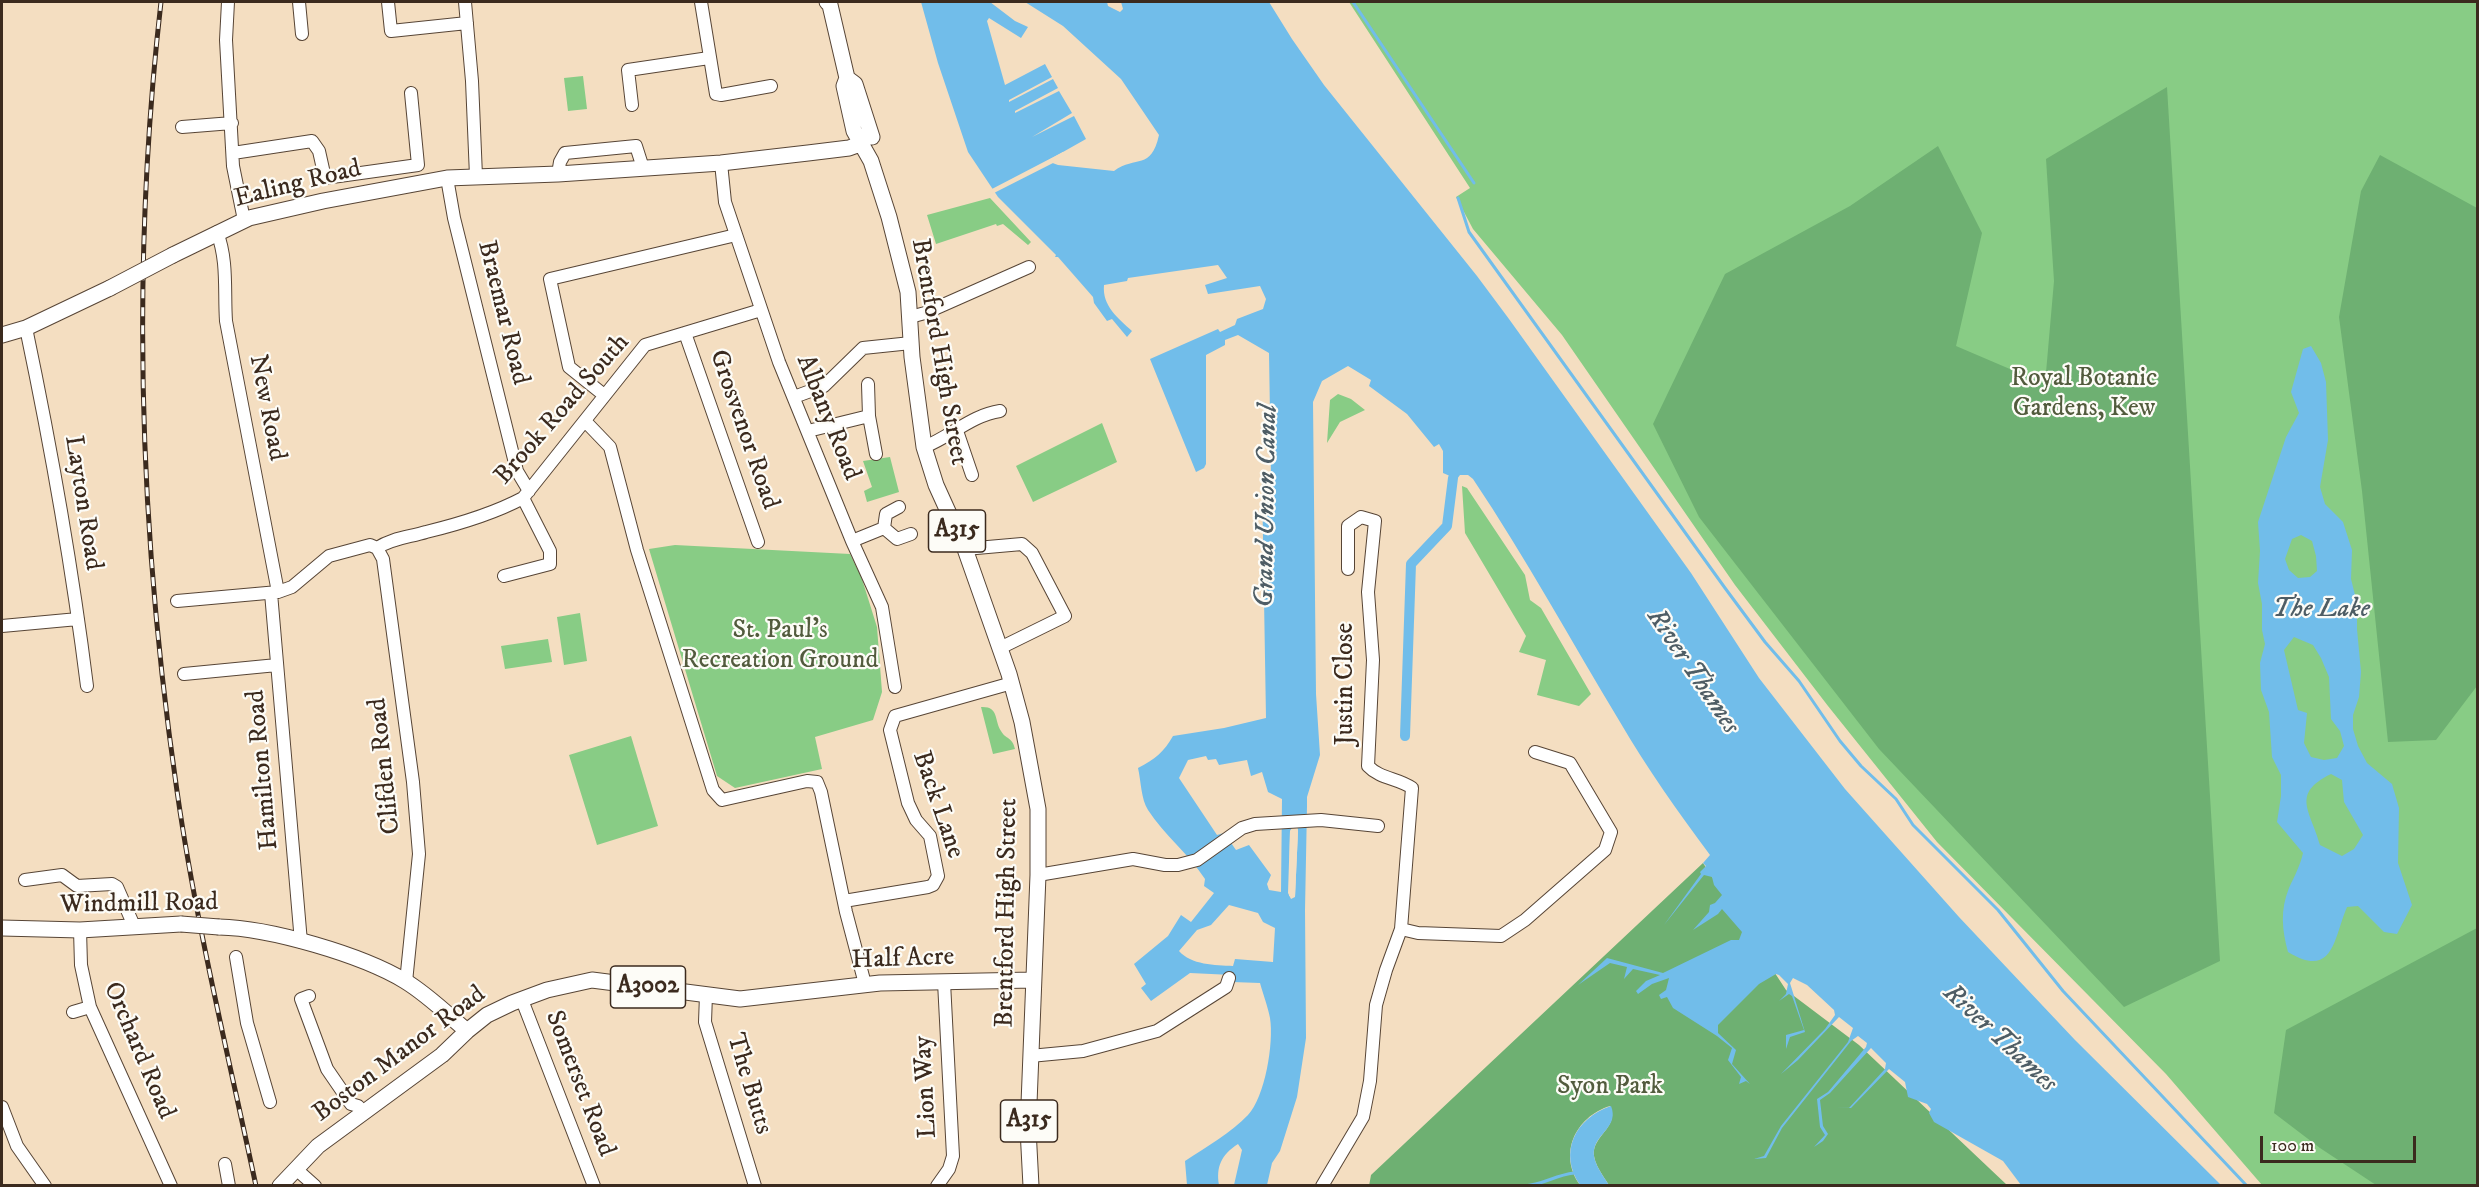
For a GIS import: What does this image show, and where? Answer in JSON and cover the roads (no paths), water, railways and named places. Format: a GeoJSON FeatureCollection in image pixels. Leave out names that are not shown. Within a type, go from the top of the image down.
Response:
{"type":"FeatureCollection","features":[{"type":"Feature","properties":{"kind":"main road","name":"Brentford High Street"},"geometry":{"type":"LineString","coordinates":[[829,3],[847,78],[844,92],[854,131],[871,161],[908,292],[911,343],[924,447],[936,485],[965,549],[1012,683],[1022,722],[1038,809],[1038,875],[1030,1056],[1031,1185]]}},
{"type":"Feature","properties":{"kind":"main road","name":"Brentford High Street"},"geometry":{"type":"LineString","coordinates":[[847,78],[855,84],[873,142],[871,161]]}},
{"type":"Feature","properties":{"kind":"main road"},"geometry":{"type":"LineString","coordinates":[[860,144],[868,135],[869,129]]}},
{"type":"Feature","properties":{"kind":"main road","name":"Ealing Road"},"geometry":{"type":"LineString","coordinates":[[2,335],[26,328],[244,220],[322,201],[447,178],[558,174],[721,163],[838,150],[860,144]]}},
{"type":"Feature","properties":{"kind":"main road","name":"Windmill Road"},"geometry":{"type":"LineString","coordinates":[[2,928],[80,930],[181,924],[260,932],[301,942],[380,969],[406,982],[467,1030]]}},
{"type":"Feature","properties":{"kind":"main road","name":"Boston Manor Road"},"geometry":{"type":"LineString","coordinates":[[280,1185],[318,1146],[442,1056],[467,1030],[487,1016],[547,990],[592,980],[740,999],[776,994]]}},
{"type":"Feature","properties":{"kind":"main road","name":"Half Acre"},"geometry":{"type":"LineString","coordinates":[[776,994],[865,984],[1033,980]]}},
{"type":"Feature","properties":{"kind":"street"},"geometry":{"type":"LineString","coordinates":[[228,2],[226,40],[235,182],[244,220]]}},
{"type":"Feature","properties":{"kind":"street"},"geometry":{"type":"LineString","coordinates":[[298,2],[302,34]]}},
{"type":"Feature","properties":{"kind":"street"},"geometry":{"type":"LineString","coordinates":[[388,2],[391,31],[467,23]]}},
{"type":"Feature","properties":{"kind":"street"},"geometry":{"type":"LineString","coordinates":[[465,2],[472,81],[476,176]]}},
{"type":"Feature","properties":{"kind":"street"},"geometry":{"type":"LineString","coordinates":[[701,2],[716,94],[771,86]]}},
{"type":"Feature","properties":{"kind":"street"},"geometry":{"type":"LineString","coordinates":[[632,105],[628,70],[709,58]]}},
{"type":"Feature","properties":{"kind":"street","name":"Ealing Road"},"geometry":{"type":"LineString","coordinates":[[233,153],[312,141],[320,151],[325,178],[418,165],[411,93]]}},
{"type":"Feature","properties":{"kind":"street"},"geometry":{"type":"LineString","coordinates":[[182,127],[232,123]]}},
{"type":"Feature","properties":{"kind":"street"},"geometry":{"type":"LineString","coordinates":[[558,174],[560,162],[565,153],[636,146],[643,168]]}},
{"type":"Feature","properties":{"kind":"street","name":"Albany Road"},"geometry":{"type":"LineString","coordinates":[[721,163],[725,202],[761,310],[852,541],[882,607],[895,687]]}},
{"type":"Feature","properties":{"kind":"street","name":"Braemar Road"},"geometry":{"type":"LineString","coordinates":[[447,178],[454,218],[517,471],[552,559],[550,564],[504,576]]}},
{"type":"Feature","properties":{"kind":"street","name":"New Road"},"geometry":{"type":"LineString","coordinates":[[217,232],[226,273],[224,298],[226,321],[275,593]]}},
{"type":"Feature","properties":{"kind":"street"},"geometry":{"type":"LineString","coordinates":[[604,395],[569,367],[550,279],[736,235]]}},
{"type":"Feature","properties":{"kind":"street"},"geometry":{"type":"LineString","coordinates":[[910,317],[925,313],[1029,267]]}},
{"type":"Feature","properties":{"kind":"street","name":"Brook Road South"},"geometry":{"type":"LineString","coordinates":[[275,593],[292,587],[328,556],[370,545],[377,548],[390,541],[497,511],[526,495],[645,345],[761,310]]}},
{"type":"Feature","properties":{"kind":"street","name":"Layton Road"},"geometry":{"type":"LineString","coordinates":[[26,328],[46,423],[87,686]]}},
{"type":"Feature","properties":{"kind":"street","name":"Grosvenor Road"},"geometry":{"type":"LineString","coordinates":[[685,333],[758,542]]}},
{"type":"Feature","properties":{"kind":"street"},"geometry":{"type":"LineString","coordinates":[[795,397],[824,386],[863,348],[911,343]]}},
{"type":"Feature","properties":{"kind":"street"},"geometry":{"type":"LineString","coordinates":[[868,384],[869,416],[876,454]]}},
{"type":"Feature","properties":{"kind":"street"},"geometry":{"type":"LineString","coordinates":[[924,447],[957,431],[964,424],[1000,411]]}},
{"type":"Feature","properties":{"kind":"street"},"geometry":{"type":"LineString","coordinates":[[808,431],[869,416]]}},
{"type":"Feature","properties":{"kind":"street"},"geometry":{"type":"LineString","coordinates":[[585,421],[610,447],[637,550],[717,796],[722,800],[817,782],[865,984]]}},
{"type":"Feature","properties":{"kind":"street"},"geometry":{"type":"LineString","coordinates":[[957,431],[972,475]]}},
{"type":"Feature","properties":{"kind":"street"},"geometry":{"type":"LineString","coordinates":[[884,528],[886,514],[899,507]]}},
{"type":"Feature","properties":{"kind":"street","name":"Justin Close"},"geometry":{"type":"LineString","coordinates":[[1348,569],[1348,526],[1361,517],[1370,518],[1375,521],[1368,592],[1373,660],[1368,766],[1375,773],[1404,782],[1412,788],[1401,929]]}},
{"type":"Feature","properties":{"kind":"street"},"geometry":{"type":"LineString","coordinates":[[852,541],[884,528]]}},
{"type":"Feature","properties":{"kind":"street"},"geometry":{"type":"LineString","coordinates":[[884,528],[897,539],[911,534]]}},
{"type":"Feature","properties":{"kind":"street"},"geometry":{"type":"LineString","coordinates":[[965,549],[1022,544],[1032,553],[1065,616],[1000,648]]}},
{"type":"Feature","properties":{"kind":"street","name":"Clifden Road"},"geometry":{"type":"LineString","coordinates":[[377,548],[383,560],[419,854],[406,982]]}},
{"type":"Feature","properties":{"kind":"street"},"geometry":{"type":"LineString","coordinates":[[177,601],[275,593]]}},
{"type":"Feature","properties":{"kind":"street","name":"Hamilton Road"},"geometry":{"type":"LineString","coordinates":[[275,593],[277,665],[301,942]]}},
{"type":"Feature","properties":{"kind":"street"},"geometry":{"type":"LineString","coordinates":[[2,626],[78,618]]}},
{"type":"Feature","properties":{"kind":"street"},"geometry":{"type":"LineString","coordinates":[[184,674],[277,665]]}},
{"type":"Feature","properties":{"kind":"street","name":"Back Lane"},"geometry":{"type":"LineString","coordinates":[[844,901],[928,887],[937,879],[938,872],[932,842],[909,807],[890,730],[892,720],[900,713],[1012,683]]}},
{"type":"Feature","properties":{"kind":"street"},"geometry":{"type":"LineString","coordinates":[[1322,1185],[1363,1117],[1370,1081],[1376,1005],[1401,929],[1418,933],[1501,936],[1525,920],[1605,850],[1611,832],[1570,763],[1535,752]]}},
{"type":"Feature","properties":{"kind":"street"},"geometry":{"type":"LineString","coordinates":[[1038,875],[1133,859],[1165,866],[1197,860],[1242,828],[1256,824],[1330,820],[1378,826]]}},
{"type":"Feature","properties":{"kind":"street"},"geometry":{"type":"LineString","coordinates":[[25,880],[62,875],[77,886],[112,884],[117,887],[134,926]]}},
{"type":"Feature","properties":{"kind":"street","name":"Orchard Road"},"geometry":{"type":"LineString","coordinates":[[80,930],[81,965],[90,1007],[171,1185]]}},
{"type":"Feature","properties":{"kind":"street"},"geometry":{"type":"LineString","coordinates":[[236,957],[247,1023],[270,1102]]}},
{"type":"Feature","properties":{"kind":"street"},"geometry":{"type":"LineString","coordinates":[[1030,1056],[1083,1051],[1157,1031],[1226,987],[1229,978]]}},
{"type":"Feature","properties":{"kind":"street","name":"Lion Way"},"geometry":{"type":"LineString","coordinates":[[937,1185],[949,1169],[953,1156],[944,982]]}},
{"type":"Feature","properties":{"kind":"street","name":"The Butts"},"geometry":{"type":"LineString","coordinates":[[706,995],[705,1022],[755,1185]]}},
{"type":"Feature","properties":{"kind":"street"},"geometry":{"type":"LineString","coordinates":[[309,996],[301,999],[327,1069],[351,1104],[358,1106],[364,1113]]}},
{"type":"Feature","properties":{"kind":"street","name":"Somerset Road"},"geometry":{"type":"LineString","coordinates":[[522,1000],[594,1185]]}},
{"type":"Feature","properties":{"kind":"street"},"geometry":{"type":"LineString","coordinates":[[73,1011],[90,1007]]}},
{"type":"Feature","properties":{"kind":"street"},"geometry":{"type":"LineString","coordinates":[[2,1107],[17,1146],[45,1185]]}},
{"type":"Feature","properties":{"kind":"street"},"geometry":{"type":"LineString","coordinates":[[225,1164],[229,1185]]}},
{"type":"Feature","properties":{"kind":"street"},"geometry":{"type":"LineString","coordinates":[[296,1169],[315,1185]]}},
{"type":"Feature","properties":{"kind":"water"},"geometry":{"type":"Polygon","coordinates":[[[921,2],[990,2],[1015,21],[1028,27],[1021,38],[989,18],[987,21],[1005,85],[1045,64],[1052,77],[1009,102],[1053,79],[1058,88],[1015,113],[1059,91],[1072,113],[1032,137],[1074,116],[1086,139],[1047,161],[1058,165],[1114,171],[1152,154],[1159,135],[1121,79],[1063,26],[1025,2],[1107,2],[1108,6],[1120,12],[1123,9],[1121,2],[1269,2],[1324,85],[1509,319],[1691,573],[1759,678],[1845,789],[1959,917],[2075,1040],[2221,1185],[2021,1185],[2003,1161],[1934,1122],[1929,1113],[1931,1109],[1927,1104],[1908,1097],[1905,1082],[1889,1069],[1849,1108],[1885,1069],[1886,1063],[1871,1048],[1830,1093],[1820,1100],[1823,1126],[1828,1134],[1814,1147],[1825,1135],[1820,1127],[1817,1099],[1828,1092],[1866,1047],[1867,1043],[1858,1036],[1851,1041],[1782,1128],[1766,1158],[1754,1159],[1764,1156],[1781,1126],[1848,1042],[1853,1028],[1839,1017],[1798,1060],[1781,1074],[1825,1029],[1835,1015],[1834,1010],[1807,985],[1793,978],[1790,983],[1805,1032],[1790,1037],[1786,1049],[1786,1035],[1804,1030],[1792,996],[1789,994],[1779,1001],[1786,994],[1788,984],[1776,974],[1759,984],[1718,1025],[1718,1033],[1736,1050],[1732,1064],[1750,1084],[1746,1081],[1739,1084],[1741,1077],[1728,1060],[1732,1048],[1673,1008],[1667,997],[1661,999],[1659,995],[1666,990],[1669,978],[1652,984],[1638,994],[1636,991],[1646,981],[1660,975],[1633,969],[1624,979],[1627,967],[1610,963],[1578,985],[1607,958],[1663,973],[1731,940],[1739,940],[1742,932],[1722,909],[1693,930],[1709,912],[1710,905],[1722,895],[1714,885],[1712,877],[1704,875],[1664,925],[1701,874],[1700,872],[1706,866],[1703,863],[1710,855],[1641,756],[1530,569],[1473,479],[1468,475],[1460,475],[1457,479],[1443,473],[1443,451],[1439,444],[1434,447],[1407,414],[1369,386],[1371,380],[1348,366],[1322,381],[1313,402],[1316,694],[1320,755],[1307,797],[1306,1038],[1297,1097],[1280,1151],[1272,1163],[1267,1185],[1234,1185],[1242,1150],[1238,1144],[1227,1153],[1221,1162],[1218,1173],[1219,1185],[1187,1185],[1185,1161],[1234,1128],[1254,1107],[1267,1069],[1271,1041],[1270,1018],[1260,983],[1232,982],[1232,975],[1190,973],[1151,1001],[1141,988],[1146,984],[1134,964],[1168,936],[1181,915],[1191,922],[1214,893],[1204,886],[1205,879],[1199,870],[1148,810],[1138,768],[1158,755],[1173,736],[1224,728],[1266,718],[1262,479],[1271,477],[1269,353],[1238,335],[1225,340],[1225,345],[1206,355],[1206,464],[1204,468],[1196,472],[1150,359],[1218,329],[1220,332],[1235,325],[1237,319],[1263,309],[1266,299],[1260,286],[1208,294],[1205,285],[1227,278],[1218,265],[1128,278],[1127,281],[1104,285],[1108,305],[1132,331],[1127,337],[1112,319],[1107,321],[1094,303],[1093,297],[1058,257],[1055,257],[1056,255],[998,197],[968,152],[938,63],[921,2]],[[1206,756],[1188,760],[1179,778],[1217,835],[1224,833],[1236,850],[1249,845],[1271,875],[1267,884],[1269,890],[1281,892],[1282,799],[1268,792],[1262,772],[1251,776],[1247,760],[1219,765],[1216,759],[1208,760],[1206,756]],[[1297,826],[1290,831],[1289,896],[1295,897],[1297,826]],[[1229,905],[1211,925],[1197,930],[1179,951],[1190,959],[1211,965],[1233,966],[1235,959],[1273,962],[1275,928],[1263,922],[1258,913],[1229,905]]]}},
{"type":"Feature","properties":{"kind":"water","name":"The Lake"},"geometry":{"type":"Polygon","coordinates":[[[2311,346],[2321,363],[2326,382],[2328,440],[2320,487],[2325,504],[2343,522],[2352,550],[2351,579],[2357,603],[2361,672],[2359,697],[2353,715],[2353,729],[2358,746],[2367,763],[2392,784],[2399,808],[2398,863],[2412,905],[2397,934],[2384,932],[2358,906],[2347,907],[2330,951],[2323,958],[2315,961],[2303,959],[2288,952],[2284,936],[2284,904],[2303,853],[2277,822],[2281,775],[2272,757],[2269,712],[2261,690],[2260,663],[2265,644],[2258,583],[2260,551],[2258,522],[2286,437],[2299,413],[2291,392],[2303,349],[2311,346]],[[2301,535],[2292,539],[2285,559],[2289,570],[2298,578],[2310,577],[2317,571],[2312,541],[2301,535]],[[2294,637],[2284,650],[2298,710],[2307,713],[2304,743],[2311,757],[2324,760],[2337,758],[2344,746],[2340,731],[2331,719],[2329,677],[2321,658],[2313,645],[2294,637]],[[2331,774],[2318,781],[2307,796],[2309,813],[2320,845],[2342,856],[2354,849],[2363,835],[2344,802],[2342,780],[2331,774]]]}},
{"type":"Feature","properties":{"kind":"water"},"geometry":{"type":"Polygon","coordinates":[[[1611,1106],[1612,1119],[1594,1150],[1598,1168],[1609,1185],[1580,1185],[1570,1161],[1574,1138],[1588,1119],[1611,1106]]]}},
{"type":"Feature","properties":{"kind":"waterway"},"geometry":{"type":"LineString","coordinates":[[1353,2],[1474,183]]}},
{"type":"Feature","properties":{"kind":"waterway"},"geometry":{"type":"LineString","coordinates":[[1458,198],[1469,232],[1725,588],[1765,642],[1799,681],[1840,741],[1861,766],[1896,799],[1913,825],[1998,910],[2063,991],[2247,1186]]}},
{"type":"Feature","properties":{"kind":"waterway"},"geometry":{"type":"LineString","coordinates":[[1405,736],[1411,564],[1447,526],[1453,478]]}},
{"type":"Feature","properties":{"kind":"waterway"},"geometry":{"type":"LineString","coordinates":[[1524,1186],[1574,1173]]}},
{"type":"Feature","properties":{"kind":"railway"},"geometry":{"type":"LineString","coordinates":[[161,2],[152,100],[143,298],[147,496],[154,594],[164,693],[193,890],[256,1186]]}},
{"type":"Feature","properties":{"kind":"park label","name":"Royal Botanic Gardens, Kew"},"geometry":{"type":"Point","coordinates":[2084,395]}},
{"type":"Feature","properties":{"kind":"park label","name":"St. Paul's Recreation Ground"},"geometry":{"type":"Point","coordinates":[780,647]}},
{"type":"Feature","properties":{"kind":"park label","name":"Syon Park"},"geometry":{"type":"Point","coordinates":[1610,1088]}},
{"type":"Feature","properties":{"kind":"water label","name":"Grand Union Canal"},"geometry":{"type":"Point","coordinates":[1268,506]}},
{"type":"Feature","properties":{"kind":"water label","name":"River Thames"},"geometry":{"type":"Point","coordinates":[1692,672]}},
{"type":"Feature","properties":{"kind":"water label","name":"River Thames"},"geometry":{"type":"Point","coordinates":[1999,1039]}}]}
